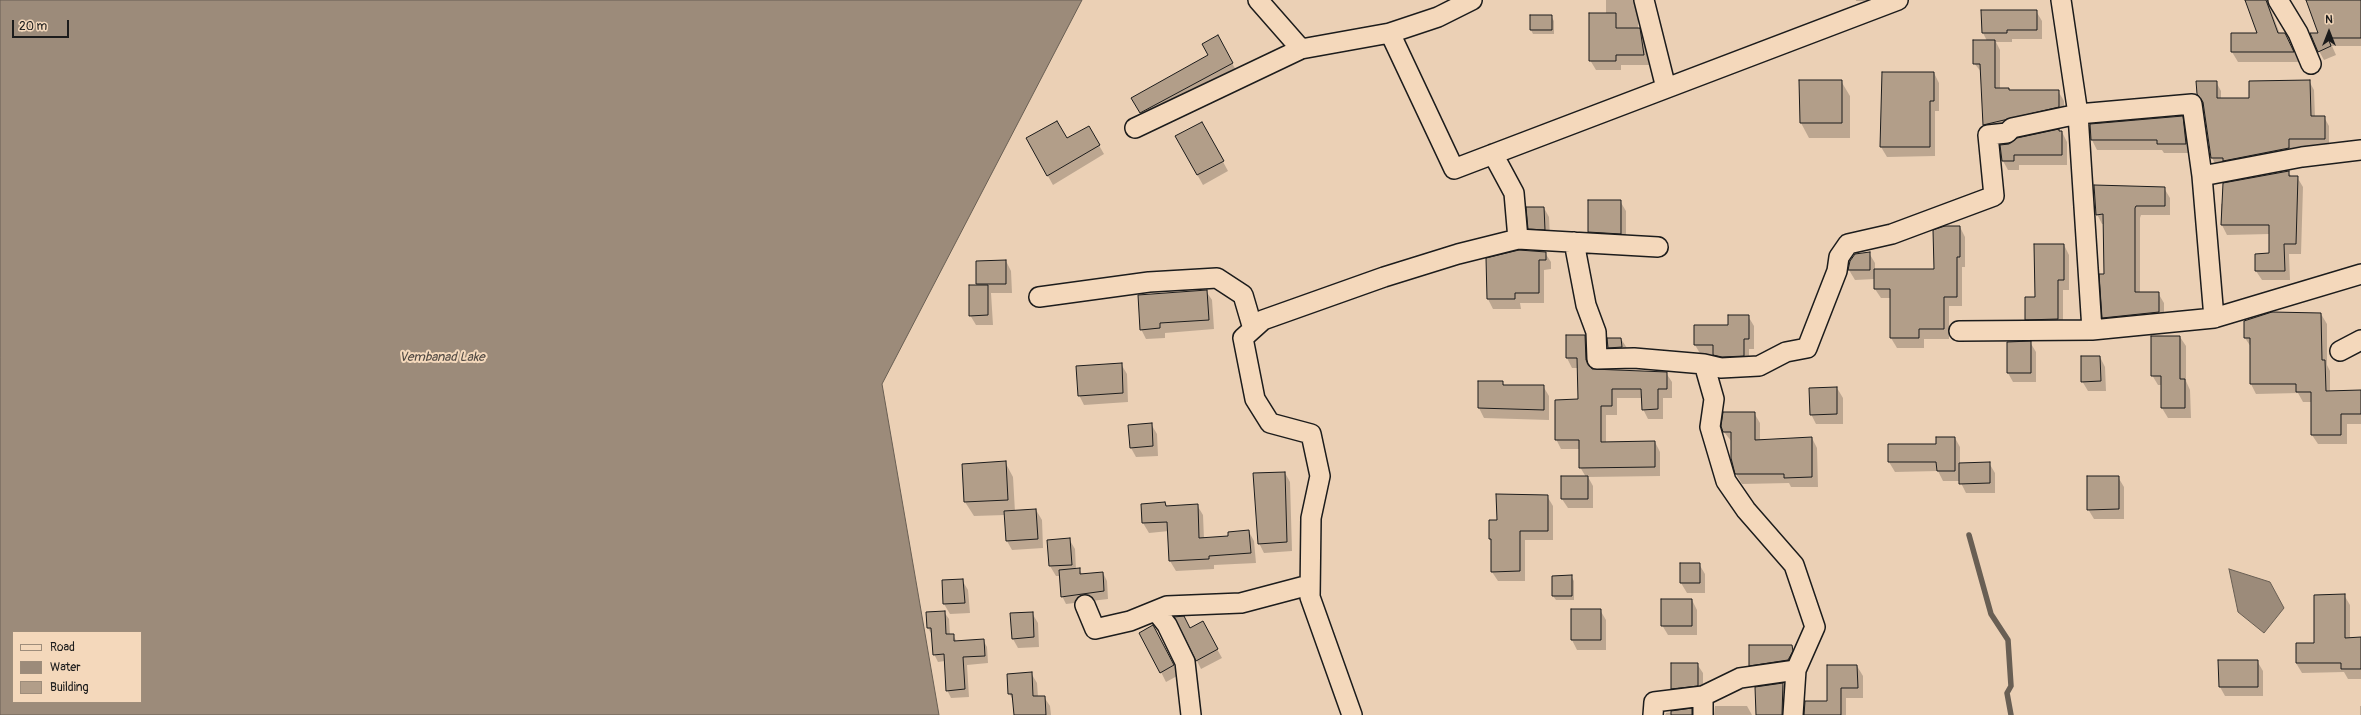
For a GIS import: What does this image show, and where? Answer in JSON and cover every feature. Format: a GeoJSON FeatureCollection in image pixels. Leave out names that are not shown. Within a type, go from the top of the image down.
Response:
{"type":"FeatureCollection","features":[{"type":"Feature","properties":{"kind":"street"},"geometry":{"type":"LineString","coordinates":[[1258,0],[1301,49]]}},
{"type":"Feature","properties":{"kind":"street"},"geometry":{"type":"LineString","coordinates":[[1135,128],[1301,49],[1390,33],[1438,18],[1472,0]]}},
{"type":"Feature","properties":{"kind":"street"},"geometry":{"type":"LineString","coordinates":[[1644,0],[1666,88]]}},
{"type":"Feature","properties":{"kind":"street"},"geometry":{"type":"LineString","coordinates":[[1390,33],[1454,168],[1898,0]]}},
{"type":"Feature","properties":{"kind":"street"},"geometry":{"type":"LineString","coordinates":[[2061,0],[2078,114],[2092,330]]}},
{"type":"Feature","properties":{"kind":"street"},"geometry":{"type":"LineString","coordinates":[[2278,0],[2298,33],[2310,64]]}},
{"type":"Feature","properties":{"kind":"street"},"geometry":{"type":"LineString","coordinates":[[1574,242],[1586,305],[1596,332],[1597,359],[1634,358],[1704,364],[1722,368],[1759,366],[1786,352],[1807,348],[1837,271],[1839,257],[1848,244],[1892,234],[1994,196],[1988,135],[2007,133],[2012,128],[2078,114],[2192,104],[2202,176],[2214,318]]}},
{"type":"Feature","properties":{"kind":"street"},"geometry":{"type":"LineString","coordinates":[[2202,176],[2302,157],[2361,150]]}},
{"type":"Feature","properties":{"kind":"street"},"geometry":{"type":"LineString","coordinates":[[1493,154],[1514,193],[1518,239]]}},
{"type":"Feature","properties":{"kind":"street"},"geometry":{"type":"LineString","coordinates":[[1352,715],[1310,597],[1311,518],[1320,476],[1311,434],[1270,423],[1255,399],[1242,338],[1263,320],[1384,277],[1458,254],[1518,239],[1658,247]]}},
{"type":"Feature","properties":{"kind":"street"},"geometry":{"type":"LineString","coordinates":[[1039,297],[1149,282],[1217,278],[1243,295],[1254,329]]}},
{"type":"Feature","properties":{"kind":"street"},"geometry":{"type":"LineString","coordinates":[[1959,331],[2092,330],[2214,318],[2359,279]]}},
{"type":"Feature","properties":{"kind":"street"},"geometry":{"type":"LineString","coordinates":[[2340,351],[2361,340]]}},
{"type":"Feature","properties":{"kind":"street"},"geometry":{"type":"LineString","coordinates":[[1704,364],[1714,399],[1710,427],[1726,481],[1746,510],[1794,565],[1815,627],[1796,670],[1793,715]]}},
{"type":"Feature","properties":{"kind":"street"},"geometry":{"type":"LineString","coordinates":[[1085,605],[1095,629],[1130,621],[1167,606],[1241,603],[1309,585]]}},
{"type":"Feature","properties":{"kind":"street"},"geometry":{"type":"LineString","coordinates":[[1156,610],[1167,625],[1185,662],[1191,715]]}},
{"type":"Feature","properties":{"kind":"street"},"geometry":{"type":"LineString","coordinates":[[1653,715],[1654,702],[1703,696],[1740,678],[1796,670]]}},
{"type":"Feature","properties":{"kind":"street"},"geometry":{"type":"LineString","coordinates":[[1703,696],[1703,715]]}},
{"type":"Feature","properties":{"kind":"water","name":"Vembanad Lake"},"geometry":{"type":"Polygon","coordinates":[[[0,0],[1082,0],[882,384],[939,715],[0,715],[0,0]]]}},
{"type":"Feature","properties":{"kind":"water"},"geometry":{"type":"Polygon","coordinates":[[[2229,569],[2270,582],[2284,608],[2264,633],[2238,612],[2229,569]]]}},
{"type":"Feature","properties":{"kind":"building"},"geometry":{"type":"Polygon","coordinates":[[[2245,0],[2266,0],[2278,33],[2285,33],[2294,52],[2231,52],[2231,33],[2257,33],[2245,0]]]}},
{"type":"Feature","properties":{"kind":"building"},"geometry":{"type":"Polygon","coordinates":[[[2306,0],[2361,0],[2361,38],[2328,38],[2331,46],[2318,52],[2310,33],[2318,33],[2306,0]]]}},
{"type":"Feature","properties":{"kind":"building"},"geometry":{"type":"Polygon","coordinates":[[[1981,10],[2037,10],[2037,30],[2007,30],[2007,33],[1982,33],[1981,10]]]}},
{"type":"Feature","properties":{"kind":"building"},"geometry":{"type":"Polygon","coordinates":[[[1589,13],[1616,13],[1616,28],[1640,28],[1644,55],[1616,55],[1616,61],[1589,61],[1589,13]]]}},
{"type":"Feature","properties":{"kind":"building"},"geometry":{"type":"Polygon","coordinates":[[[1530,15],[1552,15],[1552,30],[1530,30],[1530,15]]]}},
{"type":"Feature","properties":{"kind":"building"},"geometry":{"type":"Polygon","coordinates":[[[1218,35],[1233,63],[1140,113],[1131,98],[1208,55],[1202,44],[1218,35]]]}},
{"type":"Feature","properties":{"kind":"building"},"geometry":{"type":"Polygon","coordinates":[[[1973,40],[1995,40],[1995,88],[2009,88],[2009,90],[2059,90],[2059,107],[1983,125],[1980,64],[1973,64],[1973,40]]]}},
{"type":"Feature","properties":{"kind":"building"},"geometry":{"type":"Polygon","coordinates":[[[1882,72],[1934,72],[1934,101],[1930,101],[1930,147],[1880,147],[1882,72]]]}},
{"type":"Feature","properties":{"kind":"building"},"geometry":{"type":"Polygon","coordinates":[[[1799,80],[1842,80],[1842,123],[1800,123],[1799,80]]]}},
{"type":"Feature","properties":{"kind":"building"},"geometry":{"type":"Polygon","coordinates":[[[2310,80],[2311,116],[2325,116],[2325,139],[2289,139],[2289,148],[2223,161],[2223,158],[2211,158],[2203,102],[2197,94],[2196,81],[2217,81],[2217,98],[2249,98],[2249,81],[2310,80]]]}},
{"type":"Feature","properties":{"kind":"building"},"geometry":{"type":"Polygon","coordinates":[[[2183,116],[2186,144],[2157,144],[2157,140],[2091,140],[2090,124],[2183,116]]]}},
{"type":"Feature","properties":{"kind":"building"},"geometry":{"type":"Polygon","coordinates":[[[1057,121],[1067,138],[1089,126],[1100,145],[1047,176],[1026,138],[1057,121]]]}},
{"type":"Feature","properties":{"kind":"building"},"geometry":{"type":"Polygon","coordinates":[[[1202,122],[1224,161],[1197,175],[1175,136],[1202,122]]]}},
{"type":"Feature","properties":{"kind":"building"},"geometry":{"type":"Polygon","coordinates":[[[2059,129],[2059,131],[2062,131],[2062,155],[2014,155],[2014,161],[2002,161],[2000,145],[2009,144],[2017,138],[2059,129]]]}},
{"type":"Feature","properties":{"kind":"building"},"geometry":{"type":"Polygon","coordinates":[[[2289,171],[2289,176],[2298,176],[2296,244],[2284,244],[2285,271],[2255,271],[2255,254],[2269,253],[2269,225],[2221,225],[2223,183],[2289,171]]]}},
{"type":"Feature","properties":{"kind":"building"},"geometry":{"type":"Polygon","coordinates":[[[2094,185],[2165,187],[2165,206],[2136,206],[2135,208],[2135,292],[2159,292],[2159,312],[2102,318],[2099,274],[2104,274],[2103,214],[2096,215],[2094,185]]]}},
{"type":"Feature","properties":{"kind":"building"},"geometry":{"type":"Polygon","coordinates":[[[1588,200],[1621,200],[1621,234],[1588,232],[1588,200]]]}},
{"type":"Feature","properties":{"kind":"building"},"geometry":{"type":"Polygon","coordinates":[[[1526,207],[1544,207],[1545,230],[1528,229],[1526,207]]]}},
{"type":"Feature","properties":{"kind":"building"},"geometry":{"type":"Polygon","coordinates":[[[1945,226],[1960,226],[1960,257],[1957,257],[1957,297],[1944,297],[1944,329],[1919,329],[1919,338],[1890,338],[1890,289],[1874,289],[1874,269],[1934,269],[1933,230],[1945,226]]]}},
{"type":"Feature","properties":{"kind":"building"},"geometry":{"type":"Polygon","coordinates":[[[2034,244],[2064,244],[2064,280],[2058,280],[2058,319],[2025,320],[2025,297],[2035,297],[2034,244]]]}},
{"type":"Feature","properties":{"kind":"building"},"geometry":{"type":"Polygon","coordinates":[[[1519,250],[1546,252],[1546,260],[1539,260],[1539,293],[1515,293],[1515,299],[1487,299],[1486,258],[1519,250]]]}},
{"type":"Feature","properties":{"kind":"building"},"geometry":{"type":"Polygon","coordinates":[[[1870,252],[1870,270],[1848,270],[1850,261],[1855,254],[1870,252]]]}},
{"type":"Feature","properties":{"kind":"building"},"geometry":{"type":"Polygon","coordinates":[[[1006,260],[1006,284],[976,284],[976,261],[1006,260]]]}},
{"type":"Feature","properties":{"kind":"building"},"geometry":{"type":"Polygon","coordinates":[[[969,285],[988,285],[988,315],[969,316],[969,285]]]}},
{"type":"Feature","properties":{"kind":"building"},"geometry":{"type":"Polygon","coordinates":[[[1207,290],[1209,320],[1160,323],[1160,328],[1140,330],[1138,295],[1207,290]]]}},
{"type":"Feature","properties":{"kind":"building"},"geometry":{"type":"Polygon","coordinates":[[[2272,312],[2321,313],[2322,360],[2325,360],[2326,391],[2361,390],[2361,414],[2341,414],[2341,435],[2311,435],[2311,392],[2296,392],[2296,384],[2250,384],[2250,338],[2244,338],[2244,321],[2272,312]]]}},
{"type":"Feature","properties":{"kind":"building"},"geometry":{"type":"Polygon","coordinates":[[[1728,315],[1749,315],[1749,339],[1744,339],[1744,356],[1722,357],[1713,355],[1713,345],[1694,345],[1694,325],[1728,325],[1728,315]]]}},
{"type":"Feature","properties":{"kind":"building"},"geometry":{"type":"Polygon","coordinates":[[[1566,335],[1585,335],[1586,360],[1592,369],[1667,372],[1667,389],[1658,389],[1658,409],[1642,410],[1641,389],[1612,389],[1612,406],[1601,406],[1601,442],[1655,441],[1655,467],[1579,468],[1579,440],[1555,440],[1555,400],[1578,399],[1577,358],[1566,358],[1566,335]]]}},
{"type":"Feature","properties":{"kind":"building"},"geometry":{"type":"Polygon","coordinates":[[[2151,336],[2180,336],[2180,379],[2185,379],[2185,408],[2161,408],[2161,376],[2151,376],[2151,336]]]}},
{"type":"Feature","properties":{"kind":"building"},"geometry":{"type":"Polygon","coordinates":[[[1607,338],[1621,338],[1622,347],[1608,348],[1607,338]]]}},
{"type":"Feature","properties":{"kind":"building"},"geometry":{"type":"Polygon","coordinates":[[[2031,341],[2031,373],[2007,373],[2007,342],[2031,341]]]}},
{"type":"Feature","properties":{"kind":"building"},"geometry":{"type":"Polygon","coordinates":[[[2081,356],[2100,356],[2101,381],[2081,382],[2081,356]]]}},
{"type":"Feature","properties":{"kind":"building"},"geometry":{"type":"Polygon","coordinates":[[[1122,363],[1123,393],[1078,396],[1076,366],[1122,363]]]}},
{"type":"Feature","properties":{"kind":"building"},"geometry":{"type":"Polygon","coordinates":[[[1478,381],[1503,381],[1503,385],[1544,385],[1544,410],[1478,408],[1478,381]]]}},
{"type":"Feature","properties":{"kind":"building"},"geometry":{"type":"Polygon","coordinates":[[[1837,387],[1837,414],[1810,415],[1809,388],[1837,387]]]}},
{"type":"Feature","properties":{"kind":"building"},"geometry":{"type":"Polygon","coordinates":[[[1723,412],[1755,412],[1755,440],[1812,437],[1812,477],[1784,478],[1784,474],[1735,474],[1731,458],[1731,432],[1723,432],[1721,426],[1723,412]]]}},
{"type":"Feature","properties":{"kind":"building"},"geometry":{"type":"Polygon","coordinates":[[[1152,423],[1153,446],[1130,448],[1128,425],[1152,423]]]}},
{"type":"Feature","properties":{"kind":"building"},"geometry":{"type":"Polygon","coordinates":[[[1936,437],[1955,437],[1955,471],[1937,471],[1936,462],[1888,462],[1888,444],[1936,444],[1936,437]]]}},
{"type":"Feature","properties":{"kind":"building"},"geometry":{"type":"Polygon","coordinates":[[[1006,461],[1008,500],[964,502],[962,464],[1006,461]]]}},
{"type":"Feature","properties":{"kind":"building"},"geometry":{"type":"Polygon","coordinates":[[[1990,462],[1990,483],[1959,484],[1959,463],[1990,462]]]}},
{"type":"Feature","properties":{"kind":"building"},"geometry":{"type":"Polygon","coordinates":[[[1285,472],[1287,542],[1258,544],[1253,473],[1285,472]]]}},
{"type":"Feature","properties":{"kind":"building"},"geometry":{"type":"Polygon","coordinates":[[[1561,476],[1588,476],[1588,499],[1561,499],[1561,476]]]}},
{"type":"Feature","properties":{"kind":"building"},"geometry":{"type":"Polygon","coordinates":[[[2087,476],[2119,476],[2119,509],[2087,510],[2087,476]]]}},
{"type":"Feature","properties":{"kind":"building"},"geometry":{"type":"Polygon","coordinates":[[[1496,494],[1548,495],[1548,531],[1520,531],[1520,571],[1491,572],[1491,539],[1489,539],[1489,520],[1497,520],[1496,494]]]}},
{"type":"Feature","properties":{"kind":"building"},"geometry":{"type":"Polygon","coordinates":[[[1165,502],[1166,506],[1198,504],[1199,538],[1228,536],[1228,532],[1249,530],[1251,553],[1209,556],[1209,559],[1169,561],[1167,522],[1142,523],[1141,504],[1165,502]]]}},
{"type":"Feature","properties":{"kind":"building"},"geometry":{"type":"Polygon","coordinates":[[[1036,509],[1038,539],[1006,541],[1004,511],[1036,509]]]}},
{"type":"Feature","properties":{"kind":"building"},"geometry":{"type":"Polygon","coordinates":[[[1070,538],[1072,565],[1049,566],[1047,540],[1070,538]]]}},
{"type":"Feature","properties":{"kind":"building"},"geometry":{"type":"Polygon","coordinates":[[[1680,563],[1700,563],[1700,583],[1680,583],[1680,563]]]}},
{"type":"Feature","properties":{"kind":"building"},"geometry":{"type":"Polygon","coordinates":[[[1080,568],[1080,574],[1103,572],[1104,591],[1061,597],[1059,570],[1080,568]]]}},
{"type":"Feature","properties":{"kind":"building"},"geometry":{"type":"Polygon","coordinates":[[[1572,575],[1572,596],[1552,596],[1552,576],[1572,575]]]}},
{"type":"Feature","properties":{"kind":"building"},"geometry":{"type":"Polygon","coordinates":[[[963,579],[965,603],[943,604],[942,580],[963,579]]]}},
{"type":"Feature","properties":{"kind":"building"},"geometry":{"type":"Polygon","coordinates":[[[2345,594],[2345,638],[2361,637],[2361,669],[2341,669],[2341,663],[2296,663],[2296,643],[2314,643],[2314,595],[2345,594]]]}},
{"type":"Feature","properties":{"kind":"building"},"geometry":{"type":"Polygon","coordinates":[[[1661,599],[1692,599],[1692,626],[1661,626],[1661,599]]]}},
{"type":"Feature","properties":{"kind":"building"},"geometry":{"type":"Polygon","coordinates":[[[1571,609],[1601,609],[1601,640],[1571,640],[1571,609]]]}},
{"type":"Feature","properties":{"kind":"building"},"geometry":{"type":"Polygon","coordinates":[[[945,611],[946,634],[954,634],[954,641],[984,639],[985,656],[963,657],[965,689],[946,691],[944,654],[933,655],[931,628],[927,628],[926,612],[945,611]]]}},
{"type":"Feature","properties":{"kind":"building"},"geometry":{"type":"Polygon","coordinates":[[[1033,612],[1034,637],[1012,639],[1010,613],[1033,612]]]}},
{"type":"Feature","properties":{"kind":"building"},"geometry":{"type":"Polygon","coordinates":[[[1184,616],[1190,628],[1203,621],[1218,649],[1196,661],[1174,617],[1184,616]]]}},
{"type":"Feature","properties":{"kind":"building"},"geometry":{"type":"Polygon","coordinates":[[[1153,625],[1174,665],[1160,673],[1139,633],[1153,625]]]}},
{"type":"Feature","properties":{"kind":"building"},"geometry":{"type":"Polygon","coordinates":[[[1749,645],[1792,645],[1793,651],[1788,660],[1749,666],[1749,645]]]}},
{"type":"Feature","properties":{"kind":"building"},"geometry":{"type":"Polygon","coordinates":[[[2218,660],[2258,660],[2258,687],[2219,687],[2218,660]]]}},
{"type":"Feature","properties":{"kind":"building"},"geometry":{"type":"Polygon","coordinates":[[[1671,663],[1698,663],[1698,686],[1671,689],[1671,663]]]}},
{"type":"Feature","properties":{"kind":"building"},"geometry":{"type":"Polygon","coordinates":[[[1827,665],[1857,665],[1858,688],[1841,688],[1841,715],[1804,715],[1805,701],[1827,701],[1827,665]]]}},
{"type":"Feature","properties":{"kind":"building"},"geometry":{"type":"Polygon","coordinates":[[[1032,672],[1033,696],[1045,696],[1046,715],[1014,715],[1012,694],[1008,694],[1007,674],[1032,672]]]}},
{"type":"Feature","properties":{"kind":"building"},"geometry":{"type":"Polygon","coordinates":[[[1783,683],[1782,715],[1756,715],[1755,687],[1783,683]]]}},
{"type":"Feature","properties":{"kind":"building"},"geometry":{"type":"Polygon","coordinates":[[[1692,708],[1692,715],[1671,715],[1671,711],[1692,708]]]}},
{"type":"Feature","properties":{"kind":"waterway"},"geometry":{"type":"LineString","coordinates":[[1969,535],[1991,614],[2008,640],[2011,686],[2007,693],[2011,715]]}}]}
